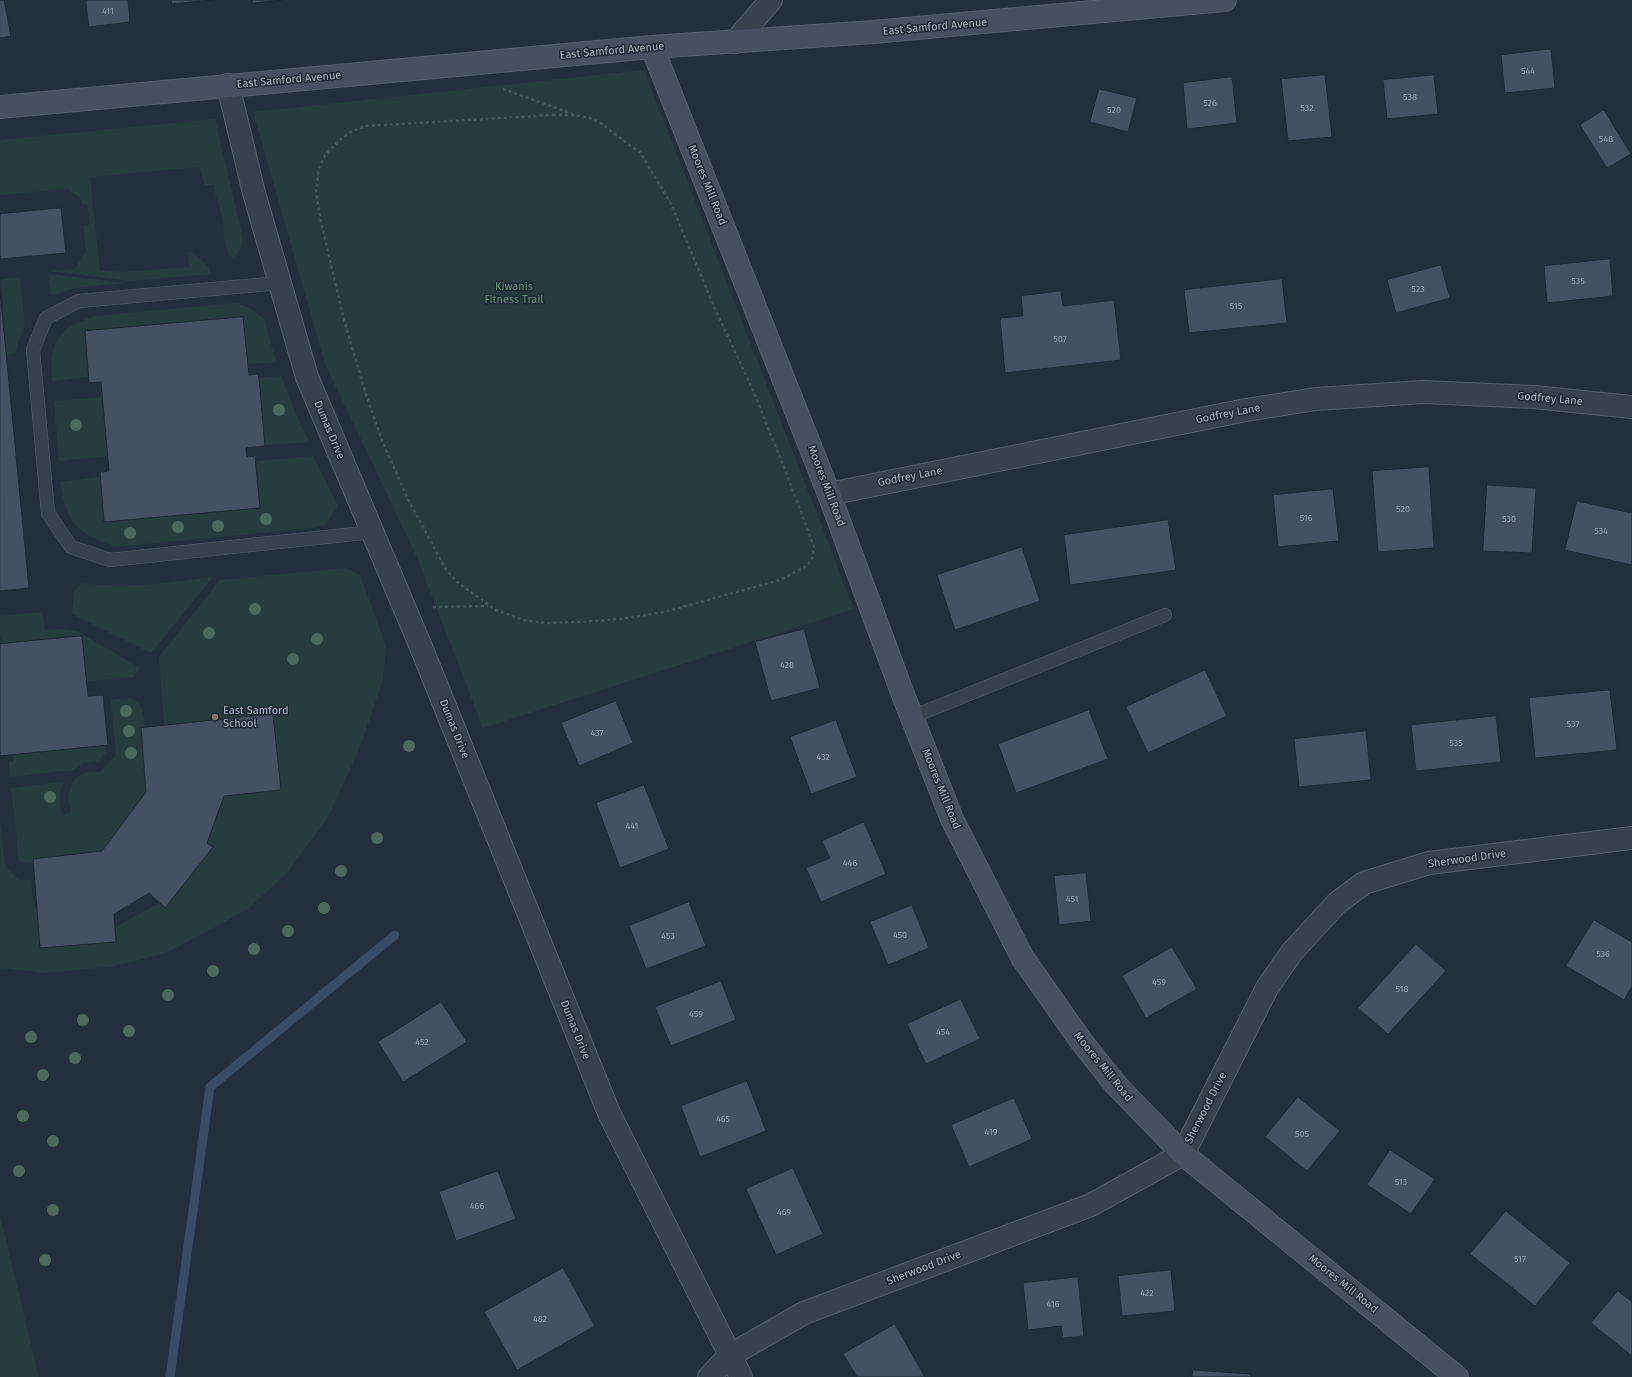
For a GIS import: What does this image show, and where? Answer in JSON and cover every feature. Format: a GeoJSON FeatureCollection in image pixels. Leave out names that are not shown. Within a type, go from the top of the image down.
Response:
{"type":"FeatureCollection","features":[{"type":"Feature","properties":{"kind":"street"},"geometry":{"type":"LineString","coordinates":[[735,42],[772,0]]}},
{"type":"Feature","properties":{"kind":"street","name":"East Samford Avenue"},"geometry":{"type":"LineString","coordinates":[[0,107],[652,47],[873,32],[1224,0]]}},
{"type":"Feature","properties":{"kind":"street","name":"Moores Mill Road"},"geometry":{"type":"LineString","coordinates":[[652,47],[829,494],[912,717],[952,819],[1022,957],[1081,1041],[1116,1085],[1183,1154],[1457,1377]]}},
{"type":"Feature","properties":{"kind":"street","name":"Dumas Drive"},"geometry":{"type":"LineString","coordinates":[[228,85],[254,192],[307,378],[404,608],[608,1113],[729,1356],[741,1377]]}},
{"type":"Feature","properties":{"kind":"street","name":"Godfrey Lane"},"geometry":{"type":"LineString","coordinates":[[829,494],[1246,410],[1316,399],[1423,392],[1534,397],[1632,408]]}},
{"type":"Feature","properties":{"kind":"street","name":"Sherwood Drive"},"geometry":{"type":"LineString","coordinates":[[729,1356],[804,1313],[1091,1205],[1183,1154],[1267,988],[1292,952],[1337,903],[1364,884],[1429,863],[1632,838]]}},
{"type":"Feature","properties":{"kind":"street"},"geometry":{"type":"LineString","coordinates":[[709,1377],[729,1356]]}},
{"type":"Feature","properties":{"kind":"lane"},"geometry":{"type":"LineString","coordinates":[[280,283],[79,301],[46,318],[33,350],[48,513],[71,547],[110,560],[372,532]]}},
{"type":"Feature","properties":{"kind":"lane"},"geometry":{"type":"LineString","coordinates":[[912,717],[1165,615]]}},
{"type":"Feature","properties":{"kind":"path"},"geometry":{"type":"LineString","coordinates":[[501,88],[575,115],[590,118],[602,124],[640,152],[671,204],[715,309],[752,388],[814,547],[812,558],[808,565],[780,580],[664,612],[621,619],[547,623],[523,620],[496,610],[457,582],[445,568],[408,499],[382,441],[365,390],[342,312],[316,192],[319,168],[325,155],[342,138],[352,131],[366,126],[575,115]]}},
{"type":"Feature","properties":{"kind":"path"},"geometry":{"type":"LineString","coordinates":[[404,608],[489,606]]}},
{"type":"Feature","properties":{"kind":"green space","name":"Kiwanis Fitness Trail"},"geometry":{"type":"Polygon","coordinates":[[[644,70],[854,609],[483,728],[416,555],[325,364],[253,112],[644,70]]]}},
{"type":"Feature","properties":{"kind":"green space"},"geometry":{"type":"Polygon","coordinates":[[[215,119],[243,239],[238,253],[234,257],[229,256],[224,239],[223,220],[213,185],[205,185],[199,167],[90,177],[100,271],[125,272],[189,267],[188,253],[193,252],[209,268],[210,274],[131,281],[50,271],[75,269],[86,252],[83,225],[90,224],[87,204],[82,204],[80,198],[67,189],[0,195],[0,140],[215,119]]]}},
{"type":"Feature","properties":{"kind":"green space"},"geometry":{"type":"Polygon","coordinates":[[[48,274],[126,283],[81,287],[65,291],[54,296],[51,295],[48,274]]]}},
{"type":"Feature","properties":{"kind":"green space"},"geometry":{"type":"Polygon","coordinates":[[[20,277],[25,326],[18,342],[16,353],[6,355],[1,279],[20,277]]]}},
{"type":"Feature","properties":{"kind":"green space"},"geometry":{"type":"Polygon","coordinates":[[[236,303],[247,307],[264,318],[276,362],[247,364],[243,317],[85,331],[89,377],[52,381],[52,356],[58,338],[73,325],[83,320],[95,316],[236,303]]]}},
{"type":"Feature","properties":{"kind":"green space"},"geometry":{"type":"Polygon","coordinates":[[[281,376],[309,442],[265,445],[259,378],[281,376]]]}},
{"type":"Feature","properties":{"kind":"green space"},"geometry":{"type":"Polygon","coordinates":[[[102,397],[107,456],[59,461],[54,401],[102,397]]]}},
{"type":"Feature","properties":{"kind":"green space"},"geometry":{"type":"Polygon","coordinates":[[[313,456],[338,506],[326,524],[312,528],[115,547],[82,531],[76,525],[66,508],[60,482],[100,477],[104,522],[260,508],[256,461],[313,456]]]}},
{"type":"Feature","properties":{"kind":"green space"},"geometry":{"type":"Polygon","coordinates":[[[347,568],[360,575],[386,646],[383,680],[359,750],[327,819],[286,874],[249,908],[166,953],[115,966],[47,973],[0,968],[0,824],[5,866],[19,880],[31,880],[34,908],[115,927],[160,903],[165,907],[213,847],[207,843],[224,796],[281,790],[273,714],[164,725],[159,657],[220,580],[347,568]]]}},
{"type":"Feature","properties":{"kind":"green space"},"geometry":{"type":"Polygon","coordinates":[[[213,577],[151,653],[72,614],[75,589],[83,583],[115,586],[164,583],[213,577]]]}},
{"type":"Feature","properties":{"kind":"green space"},"geometry":{"type":"Polygon","coordinates":[[[42,612],[45,630],[61,629],[77,631],[140,668],[134,677],[87,681],[82,638],[3,644],[2,636],[0,637],[0,616],[42,612]]]}},
{"type":"Feature","properties":{"kind":"green space"},"geometry":{"type":"Polygon","coordinates":[[[127,698],[137,701],[142,708],[145,728],[141,728],[146,792],[102,851],[34,859],[34,863],[26,864],[19,860],[11,788],[64,782],[60,799],[62,816],[71,812],[68,795],[76,779],[89,772],[100,772],[116,755],[111,700],[127,698]]]}},
{"type":"Feature","properties":{"kind":"green space"},"geometry":{"type":"Polygon","coordinates":[[[105,745],[106,752],[98,761],[84,763],[73,770],[10,777],[9,762],[13,761],[13,755],[105,745]]]}},
{"type":"Feature","properties":{"kind":"green space"},"geometry":{"type":"Polygon","coordinates":[[[0,1215],[38,1374],[38,1377],[0,1377],[0,1215]]]}},
{"type":"Feature","properties":{"kind":"building"},"geometry":{"type":"Polygon","coordinates":[[[0,0],[4,0],[11,36],[0,38],[0,0]]]}},
{"type":"Feature","properties":{"kind":"building"},"geometry":{"type":"Polygon","coordinates":[[[86,0],[128,0],[130,22],[89,27],[86,0]]]}},
{"type":"Feature","properties":{"kind":"building"},"geometry":{"type":"Polygon","coordinates":[[[171,0],[213,0],[172,4],[171,0]]]}},
{"type":"Feature","properties":{"kind":"building"},"geometry":{"type":"Polygon","coordinates":[[[252,0],[283,0],[253,3],[252,0]]]}},
{"type":"Feature","properties":{"kind":"building"},"geometry":{"type":"Polygon","coordinates":[[[1551,49],[1555,88],[1505,93],[1501,55],[1551,49]]]}},
{"type":"Feature","properties":{"kind":"building"},"geometry":{"type":"Polygon","coordinates":[[[1325,75],[1332,137],[1288,141],[1281,79],[1325,75]]]}},
{"type":"Feature","properties":{"kind":"building"},"geometry":{"type":"Polygon","coordinates":[[[1434,75],[1438,114],[1387,119],[1383,80],[1434,75]]]}},
{"type":"Feature","properties":{"kind":"building"},"geometry":{"type":"Polygon","coordinates":[[[1232,77],[1237,123],[1187,129],[1183,83],[1232,77]]]}},
{"type":"Feature","properties":{"kind":"building"},"geometry":{"type":"Polygon","coordinates":[[[1099,89],[1137,98],[1128,132],[1090,122],[1099,89]]]}},
{"type":"Feature","properties":{"kind":"building"},"geometry":{"type":"Polygon","coordinates":[[[1604,110],[1631,154],[1607,168],[1580,125],[1604,110]]]}},
{"type":"Feature","properties":{"kind":"building"},"geometry":{"type":"Polygon","coordinates":[[[61,208],[66,253],[0,259],[0,214],[61,208]]]}},
{"type":"Feature","properties":{"kind":"building"},"geometry":{"type":"Polygon","coordinates":[[[1610,259],[1613,296],[1547,303],[1544,266],[1610,259]]]}},
{"type":"Feature","properties":{"kind":"building"},"geometry":{"type":"Polygon","coordinates":[[[1441,265],[1450,298],[1396,313],[1387,280],[1441,265]]]}},
{"type":"Feature","properties":{"kind":"building"},"geometry":{"type":"Polygon","coordinates":[[[1282,279],[1287,323],[1189,333],[1184,290],[1282,279]]]}},
{"type":"Feature","properties":{"kind":"building"},"geometry":{"type":"Polygon","coordinates":[[[0,291],[29,588],[0,591],[0,291]]]}},
{"type":"Feature","properties":{"kind":"building"},"geometry":{"type":"Polygon","coordinates":[[[1061,291],[1063,306],[1114,300],[1121,360],[1005,373],[1000,318],[1023,316],[1021,296],[1061,291]]]}},
{"type":"Feature","properties":{"kind":"building"},"geometry":{"type":"Polygon","coordinates":[[[243,317],[249,375],[258,374],[259,378],[265,446],[246,448],[247,457],[255,456],[260,508],[104,522],[100,472],[109,471],[101,382],[89,383],[85,331],[243,317]]]}},
{"type":"Feature","properties":{"kind":"building"},"geometry":{"type":"Polygon","coordinates":[[[1429,467],[1434,548],[1378,552],[1372,471],[1429,467]]]}},
{"type":"Feature","properties":{"kind":"building"},"geometry":{"type":"Polygon","coordinates":[[[1487,485],[1536,488],[1532,553],[1483,551],[1487,485]]]}},
{"type":"Feature","properties":{"kind":"building"},"geometry":{"type":"Polygon","coordinates":[[[1333,489],[1339,541],[1278,547],[1273,495],[1333,489]]]}},
{"type":"Feature","properties":{"kind":"building"},"geometry":{"type":"Polygon","coordinates":[[[1577,501],[1632,513],[1632,565],[1565,550],[1577,501]]]}},
{"type":"Feature","properties":{"kind":"building"},"geometry":{"type":"Polygon","coordinates":[[[1168,520],[1176,570],[1070,585],[1064,535],[1168,520]]]}},
{"type":"Feature","properties":{"kind":"building"},"geometry":{"type":"Polygon","coordinates":[[[1022,547],[1040,601],[955,630],[937,575],[1022,547]]]}},
{"type":"Feature","properties":{"kind":"building"},"geometry":{"type":"Polygon","coordinates":[[[804,629],[820,688],[771,701],[755,642],[804,629]]]}},
{"type":"Feature","properties":{"kind":"building"},"geometry":{"type":"Polygon","coordinates":[[[82,636],[88,696],[103,695],[108,745],[0,756],[0,644],[82,636]]]}},
{"type":"Feature","properties":{"kind":"building"},"geometry":{"type":"Polygon","coordinates":[[[1205,670],[1227,716],[1148,753],[1126,707],[1205,670]]]}},
{"type":"Feature","properties":{"kind":"building"},"geometry":{"type":"Polygon","coordinates":[[[1610,690],[1617,750],[1535,758],[1529,698],[1610,690]]]}},
{"type":"Feature","properties":{"kind":"building"},"geometry":{"type":"Polygon","coordinates":[[[616,701],[633,743],[579,766],[561,723],[616,701]]]}},
{"type":"Feature","properties":{"kind":"building"},"geometry":{"type":"Polygon","coordinates":[[[1089,710],[1108,759],[1016,793],[998,744],[1089,710]]]}},
{"type":"Feature","properties":{"kind":"building"},"geometry":{"type":"Polygon","coordinates":[[[273,714],[281,790],[224,796],[207,843],[213,847],[165,908],[149,893],[114,914],[116,942],[40,948],[33,859],[102,851],[146,792],[141,728],[273,714]]]}},
{"type":"Feature","properties":{"kind":"building"},"geometry":{"type":"Polygon","coordinates":[[[1496,716],[1501,762],[1416,771],[1411,725],[1496,716]]]}},
{"type":"Feature","properties":{"kind":"building"},"geometry":{"type":"Polygon","coordinates":[[[836,720],[857,777],[811,794],[790,737],[836,720]]]}},
{"type":"Feature","properties":{"kind":"building"},"geometry":{"type":"Polygon","coordinates":[[[1366,731],[1371,780],[1299,787],[1294,739],[1366,731]]]}},
{"type":"Feature","properties":{"kind":"building"},"geometry":{"type":"Polygon","coordinates":[[[644,785],[669,849],[620,868],[596,803],[644,785]]]}},
{"type":"Feature","properties":{"kind":"building"},"geometry":{"type":"Polygon","coordinates":[[[864,822],[886,874],[821,902],[806,868],[830,858],[822,841],[864,822]]]}},
{"type":"Feature","properties":{"kind":"building"},"geometry":{"type":"Polygon","coordinates":[[[1086,873],[1091,921],[1059,925],[1054,876],[1086,873]]]}},
{"type":"Feature","properties":{"kind":"building"},"geometry":{"type":"Polygon","coordinates":[[[689,902],[706,946],[646,969],[629,926],[689,902]]]}},
{"type":"Feature","properties":{"kind":"building"},"geometry":{"type":"Polygon","coordinates":[[[912,905],[929,948],[888,965],[870,922],[912,905]]]}},
{"type":"Feature","properties":{"kind":"building"},"geometry":{"type":"Polygon","coordinates":[[[1594,920],[1632,942],[1632,986],[1624,1000],[1566,966],[1594,920]]]}},
{"type":"Feature","properties":{"kind":"building"},"geometry":{"type":"Polygon","coordinates":[[[1416,944],[1446,971],[1388,1034],[1358,1008],[1416,944]]]}},
{"type":"Feature","properties":{"kind":"building"},"geometry":{"type":"Polygon","coordinates":[[[1172,947],[1197,989],[1146,1018],[1122,976],[1172,947]]]}},
{"type":"Feature","properties":{"kind":"building"},"geometry":{"type":"Polygon","coordinates":[[[721,981],[736,1020],[671,1046],[655,1007],[721,981]]]}},
{"type":"Feature","properties":{"kind":"building"},"geometry":{"type":"Polygon","coordinates":[[[961,999],[980,1039],[926,1064],[907,1024],[961,999]]]}},
{"type":"Feature","properties":{"kind":"building"},"geometry":{"type":"Polygon","coordinates":[[[441,1002],[467,1042],[403,1082],[378,1042],[441,1002]]]}},
{"type":"Feature","properties":{"kind":"building"},"geometry":{"type":"Polygon","coordinates":[[[747,1081],[766,1131],[700,1157],[681,1106],[747,1081]]]}},
{"type":"Feature","properties":{"kind":"building"},"geometry":{"type":"Polygon","coordinates":[[[1298,1097],[1340,1131],[1307,1171],[1265,1137],[1298,1097]]]}},
{"type":"Feature","properties":{"kind":"building"},"geometry":{"type":"Polygon","coordinates":[[[1014,1098],[1032,1139],[969,1167],[951,1125],[1014,1098]]]}},
{"type":"Feature","properties":{"kind":"building"},"geometry":{"type":"Polygon","coordinates":[[[1390,1150],[1435,1179],[1411,1214],[1367,1185],[1390,1150]]]}},
{"type":"Feature","properties":{"kind":"building"},"geometry":{"type":"Polygon","coordinates":[[[793,1168],[823,1234],[776,1255],[746,1189],[793,1168]]]}},
{"type":"Feature","properties":{"kind":"building"},"geometry":{"type":"Polygon","coordinates":[[[498,1171],[516,1219],[456,1241],[439,1192],[498,1171]]]}},
{"type":"Feature","properties":{"kind":"building"},"geometry":{"type":"Polygon","coordinates":[[[1506,1211],[1570,1263],[1535,1306],[1470,1254],[1506,1211]]]}},
{"type":"Feature","properties":{"kind":"building"},"geometry":{"type":"Polygon","coordinates":[[[563,1268],[595,1326],[517,1370],[484,1312],[563,1268]]]}},
{"type":"Feature","properties":{"kind":"building"},"geometry":{"type":"Polygon","coordinates":[[[1171,1270],[1175,1311],[1122,1316],[1118,1276],[1171,1270]]]}},
{"type":"Feature","properties":{"kind":"building"},"geometry":{"type":"Polygon","coordinates":[[[1078,1277],[1084,1336],[1063,1338],[1061,1326],[1028,1330],[1023,1283],[1078,1277]]]}},
{"type":"Feature","properties":{"kind":"building"},"geometry":{"type":"Polygon","coordinates":[[[1618,1291],[1632,1302],[1632,1356],[1591,1323],[1618,1291]]]}},
{"type":"Feature","properties":{"kind":"building"},"geometry":{"type":"Polygon","coordinates":[[[895,1324],[925,1377],[857,1377],[843,1354],[895,1324]]]}},
{"type":"Feature","properties":{"kind":"building"},"geometry":{"type":"Polygon","coordinates":[[[1193,1370],[1251,1374],[1251,1377],[1192,1377],[1193,1370]]]}},
{"type":"Feature","properties":{"kind":"waterway"},"geometry":{"type":"LineString","coordinates":[[170,1377],[210,1087],[395,935]]}},
{"type":"Feature","properties":{"kind":"place","name":"East Samford School"},"geometry":{"type":"Point","coordinates":[215,717]}}]}
